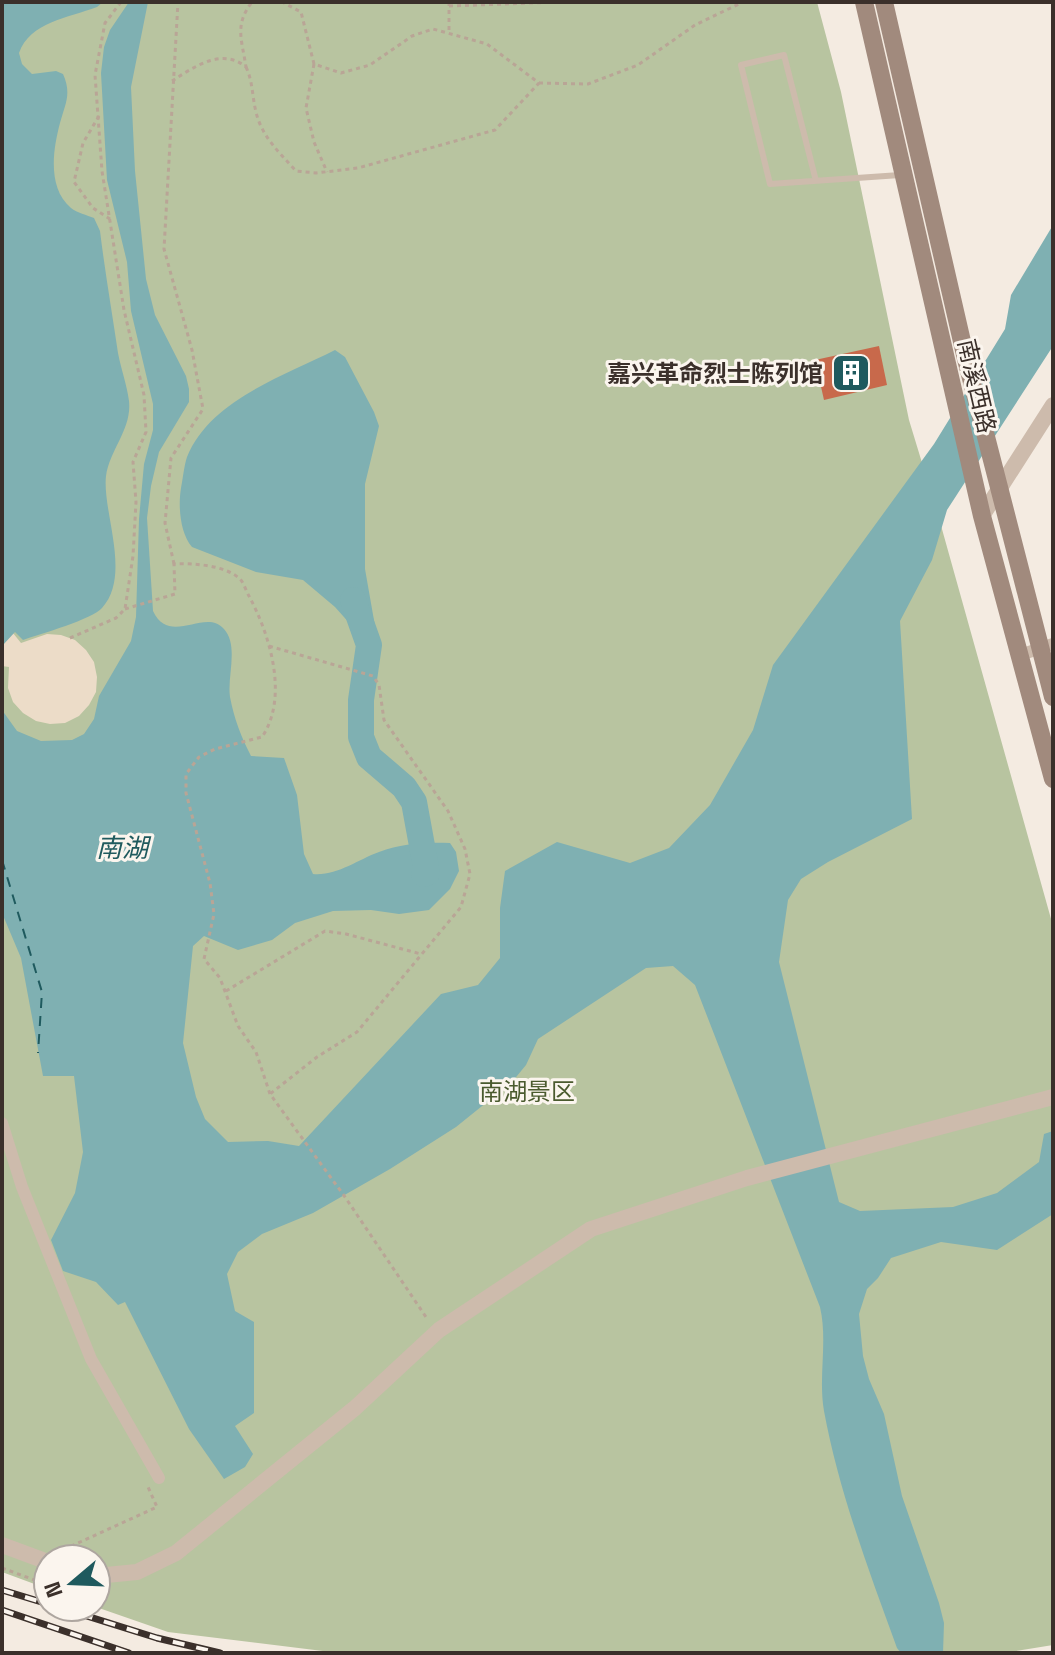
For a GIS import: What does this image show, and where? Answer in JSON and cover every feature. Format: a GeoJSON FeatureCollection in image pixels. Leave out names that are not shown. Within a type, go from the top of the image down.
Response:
{"type":"FeatureCollection","features":[{"type":"Feature","properties":{"kind":"main road","name":"南溪西路"},"geometry":{"type":"LineString","coordinates":[[864,2],[980,508],[1053,779]]}},
{"type":"Feature","properties":{"kind":"main road","name":"南溪西路"},"geometry":{"type":"LineString","coordinates":[[884,2],[999,491],[1046,647],[1053,697]]}},
{"type":"Feature","properties":{"kind":"street"},"geometry":{"type":"LineString","coordinates":[[980,508],[999,491],[1053,405]]}},
{"type":"Feature","properties":{"kind":"street"},"geometry":{"type":"LineString","coordinates":[[1020,655],[1046,647]]}},
{"type":"Feature","properties":{"kind":"street"},"geometry":{"type":"LineString","coordinates":[[112,1574],[137,1572],[176,1553],[355,1408],[436,1332],[591,1229],[747,1178],[1053,1097]]}},
{"type":"Feature","properties":{"kind":"street"},"geometry":{"type":"LineString","coordinates":[[2,1123],[22,1187],[91,1359],[159,1478]]}},
{"type":"Feature","properties":{"kind":"street"},"geometry":{"type":"LineString","coordinates":[[2,1545],[32,1556]]}},
{"type":"Feature","properties":{"kind":"lane"},"geometry":{"type":"LineString","coordinates":[[816,181],[784,55],[741,65],[770,184],[816,181],[905,175],[924,172]]}},
{"type":"Feature","properties":{"kind":"path"},"geometry":{"type":"LineString","coordinates":[[121,2],[105,23],[95,75],[102,171],[124,310],[144,395],[146,432],[133,462],[136,502],[134,543],[125,609]]}},
{"type":"Feature","properties":{"kind":"path"},"geometry":{"type":"LineString","coordinates":[[70,638],[116,618],[125,609],[175,594],[174,564],[165,523],[171,458],[203,409],[192,350],[164,249],[178,2]]}},
{"type":"Feature","properties":{"kind":"path"},"geometry":{"type":"LineString","coordinates":[[252,2],[242,15],[240,25],[246,67],[253,82],[255,109],[263,133],[296,171],[327,172],[358,168],[495,130],[539,83]]}},
{"type":"Feature","properties":{"kind":"path"},"geometry":{"type":"LineString","coordinates":[[282,2],[301,12],[314,64],[306,108],[314,142],[327,172]]}},
{"type":"Feature","properties":{"kind":"path"},"geometry":{"type":"LineString","coordinates":[[449,34],[449,4],[560,2]]}},
{"type":"Feature","properties":{"kind":"path"},"geometry":{"type":"LineString","coordinates":[[314,64],[341,73],[370,65],[412,36],[433,29],[487,44],[539,83],[588,84],[638,65],[695,25],[743,2]]}},
{"type":"Feature","properties":{"kind":"path"},"geometry":{"type":"LineString","coordinates":[[172,81],[218,58],[236,59],[246,67]]}},
{"type":"Feature","properties":{"kind":"path"},"geometry":{"type":"LineString","coordinates":[[100,115],[83,143],[74,182],[93,208],[110,219]]}},
{"type":"Feature","properties":{"kind":"path"},"geometry":{"type":"LineString","coordinates":[[174,564],[220,569],[240,579],[258,612],[269,645],[274,676],[271,724],[262,737],[215,749],[199,757],[186,774],[186,793],[201,845],[214,914],[204,959],[220,978],[238,1026],[256,1052],[270,1094],[345,1197],[436,1332]]}},
{"type":"Feature","properties":{"kind":"path"},"geometry":{"type":"LineString","coordinates":[[269,645],[373,676],[379,685],[384,720],[448,811],[465,849],[470,874],[461,907],[357,1032],[317,1057],[270,1094]]}},
{"type":"Feature","properties":{"kind":"path"},"geometry":{"type":"LineString","coordinates":[[226,991],[325,931],[421,954]]}},
{"type":"Feature","properties":{"kind":"path"},"geometry":{"type":"LineString","coordinates":[[78,1543],[157,1507],[147,1485],[159,1478]]}},
{"type":"Feature","properties":{"kind":"path"},"geometry":{"type":"LineString","coordinates":[[2,1568],[32,1579]]}},
{"type":"Feature","properties":{"kind":"green space","name":"南湖景区"},"geometry":{"type":"Polygon","coordinates":[[[2,2],[817,2],[841,92],[909,420],[1053,926],[1053,1645],[1004,1653],[339,1653],[168,1632],[112,1613],[112,1543],[32,1543],[32,1583],[2,1572],[2,2]]]}},
{"type":"Feature","properties":{"kind":"shaded area"},"geometry":{"type":"Polygon","coordinates":[[[13,633],[21,643],[47,634],[61,635],[75,640],[86,650],[94,662],[96,692],[79,716],[65,723],[50,724],[36,721],[13,702],[8,688],[9,667],[2,666],[2,646],[13,633]]]}},
{"type":"Feature","properties":{"kind":"water"},"geometry":{"type":"Polygon","coordinates":[[[2,2],[103,2],[41,28],[24,43],[19,53],[22,64],[32,74],[56,71],[63,74],[66,81],[67,99],[54,156],[55,179],[63,200],[73,210],[94,218],[100,231],[129,411],[106,476],[115,561],[111,594],[102,608],[88,617],[23,640],[15,632],[2,646],[2,2]]]}},
{"type":"Feature","properties":{"kind":"water","name":"南湖"},"geometry":{"type":"Polygon","coordinates":[[[129,2],[148,2],[131,87],[135,171],[146,279],[155,315],[186,376],[189,389],[189,402],[159,452],[151,486],[147,518],[153,611],[160,621],[169,626],[207,622],[216,623],[224,629],[231,644],[229,689],[238,727],[251,756],[284,758],[297,795],[304,854],[313,874],[339,870],[397,847],[432,843],[450,843],[456,852],[459,871],[450,889],[429,910],[399,914],[371,910],[333,911],[295,923],[272,940],[238,950],[204,936],[193,946],[183,1043],[196,1097],[205,1119],[228,1142],[268,1141],[299,1146],[441,994],[478,985],[500,958],[500,908],[505,871],[557,842],[630,863],[669,848],[710,805],[753,730],[773,665],[934,444],[1005,329],[1011,295],[1053,225],[1053,346],[947,510],[932,560],[900,621],[912,819],[801,879],[788,900],[779,962],[839,1202],[860,1211],[953,1207],[997,1193],[1039,1162],[1044,1134],[1053,1131],[1053,1214],[997,1250],[941,1242],[891,1258],[867,1289],[859,1314],[863,1356],[869,1379],[884,1414],[902,1496],[944,1623],[943,1653],[901,1653],[897,1648],[856,1531],[830,1441],[822,1398],[823,1333],[820,1307],[695,985],[673,966],[646,968],[538,1039],[526,1065],[512,1082],[456,1127],[313,1213],[262,1234],[238,1252],[227,1274],[235,1311],[254,1322],[254,1413],[235,1426],[253,1454],[245,1467],[224,1479],[189,1429],[125,1302],[118,1305],[96,1282],[63,1271],[51,1240],[75,1193],[83,1152],[74,1076],[43,1076],[21,958],[2,913],[2,710],[17,731],[41,741],[72,740],[84,734],[94,719],[99,696],[131,641],[136,617],[139,519],[144,464],[153,430],[153,404],[131,311],[127,262],[107,180],[101,73],[110,30],[129,2]]]}},
{"type":"Feature","properties":{"kind":"water"},"geometry":{"type":"Polygon","coordinates":[[[335,350],[345,357],[379,426],[365,484],[365,569],[375,626],[360,635],[335,607],[303,580],[256,572],[192,547],[182,527],[180,511],[187,457],[198,437],[213,420],[250,392],[335,350]]]}},
{"type":"Feature","properties":{"kind":"building","name":"嘉兴革命烈士陈列馆"},"geometry":{"type":"Polygon","coordinates":[[[879,346],[887,385],[824,400],[815,360],[879,346]]]}},
{"type":"Feature","properties":{"kind":"waterway"},"geometry":{"type":"LineString","coordinates":[[353,600],[369,645],[361,700],[361,737],[369,757],[404,787],[414,802],[427,873],[424,874]]}},
{"type":"Feature","properties":{"kind":"ferry route"},"geometry":{"type":"LineString","coordinates":[[2,860],[42,992],[38,1053]]}},
{"type":"Feature","properties":{"kind":"railway"},"geometry":{"type":"LineString","coordinates":[[2,1590],[32,1599]]}},
{"type":"Feature","properties":{"kind":"railway"},"geometry":{"type":"LineString","coordinates":[[2,1610],[129,1653]]}},
{"type":"Feature","properties":{"kind":"railway"},"geometry":{"type":"LineString","coordinates":[[109,1623],[220,1653]]}},
{"type":"Feature","properties":{"kind":"place","name":"嘉兴革命烈士陈列馆"},"geometry":{"type":"Point","coordinates":[851,373]}}]}
